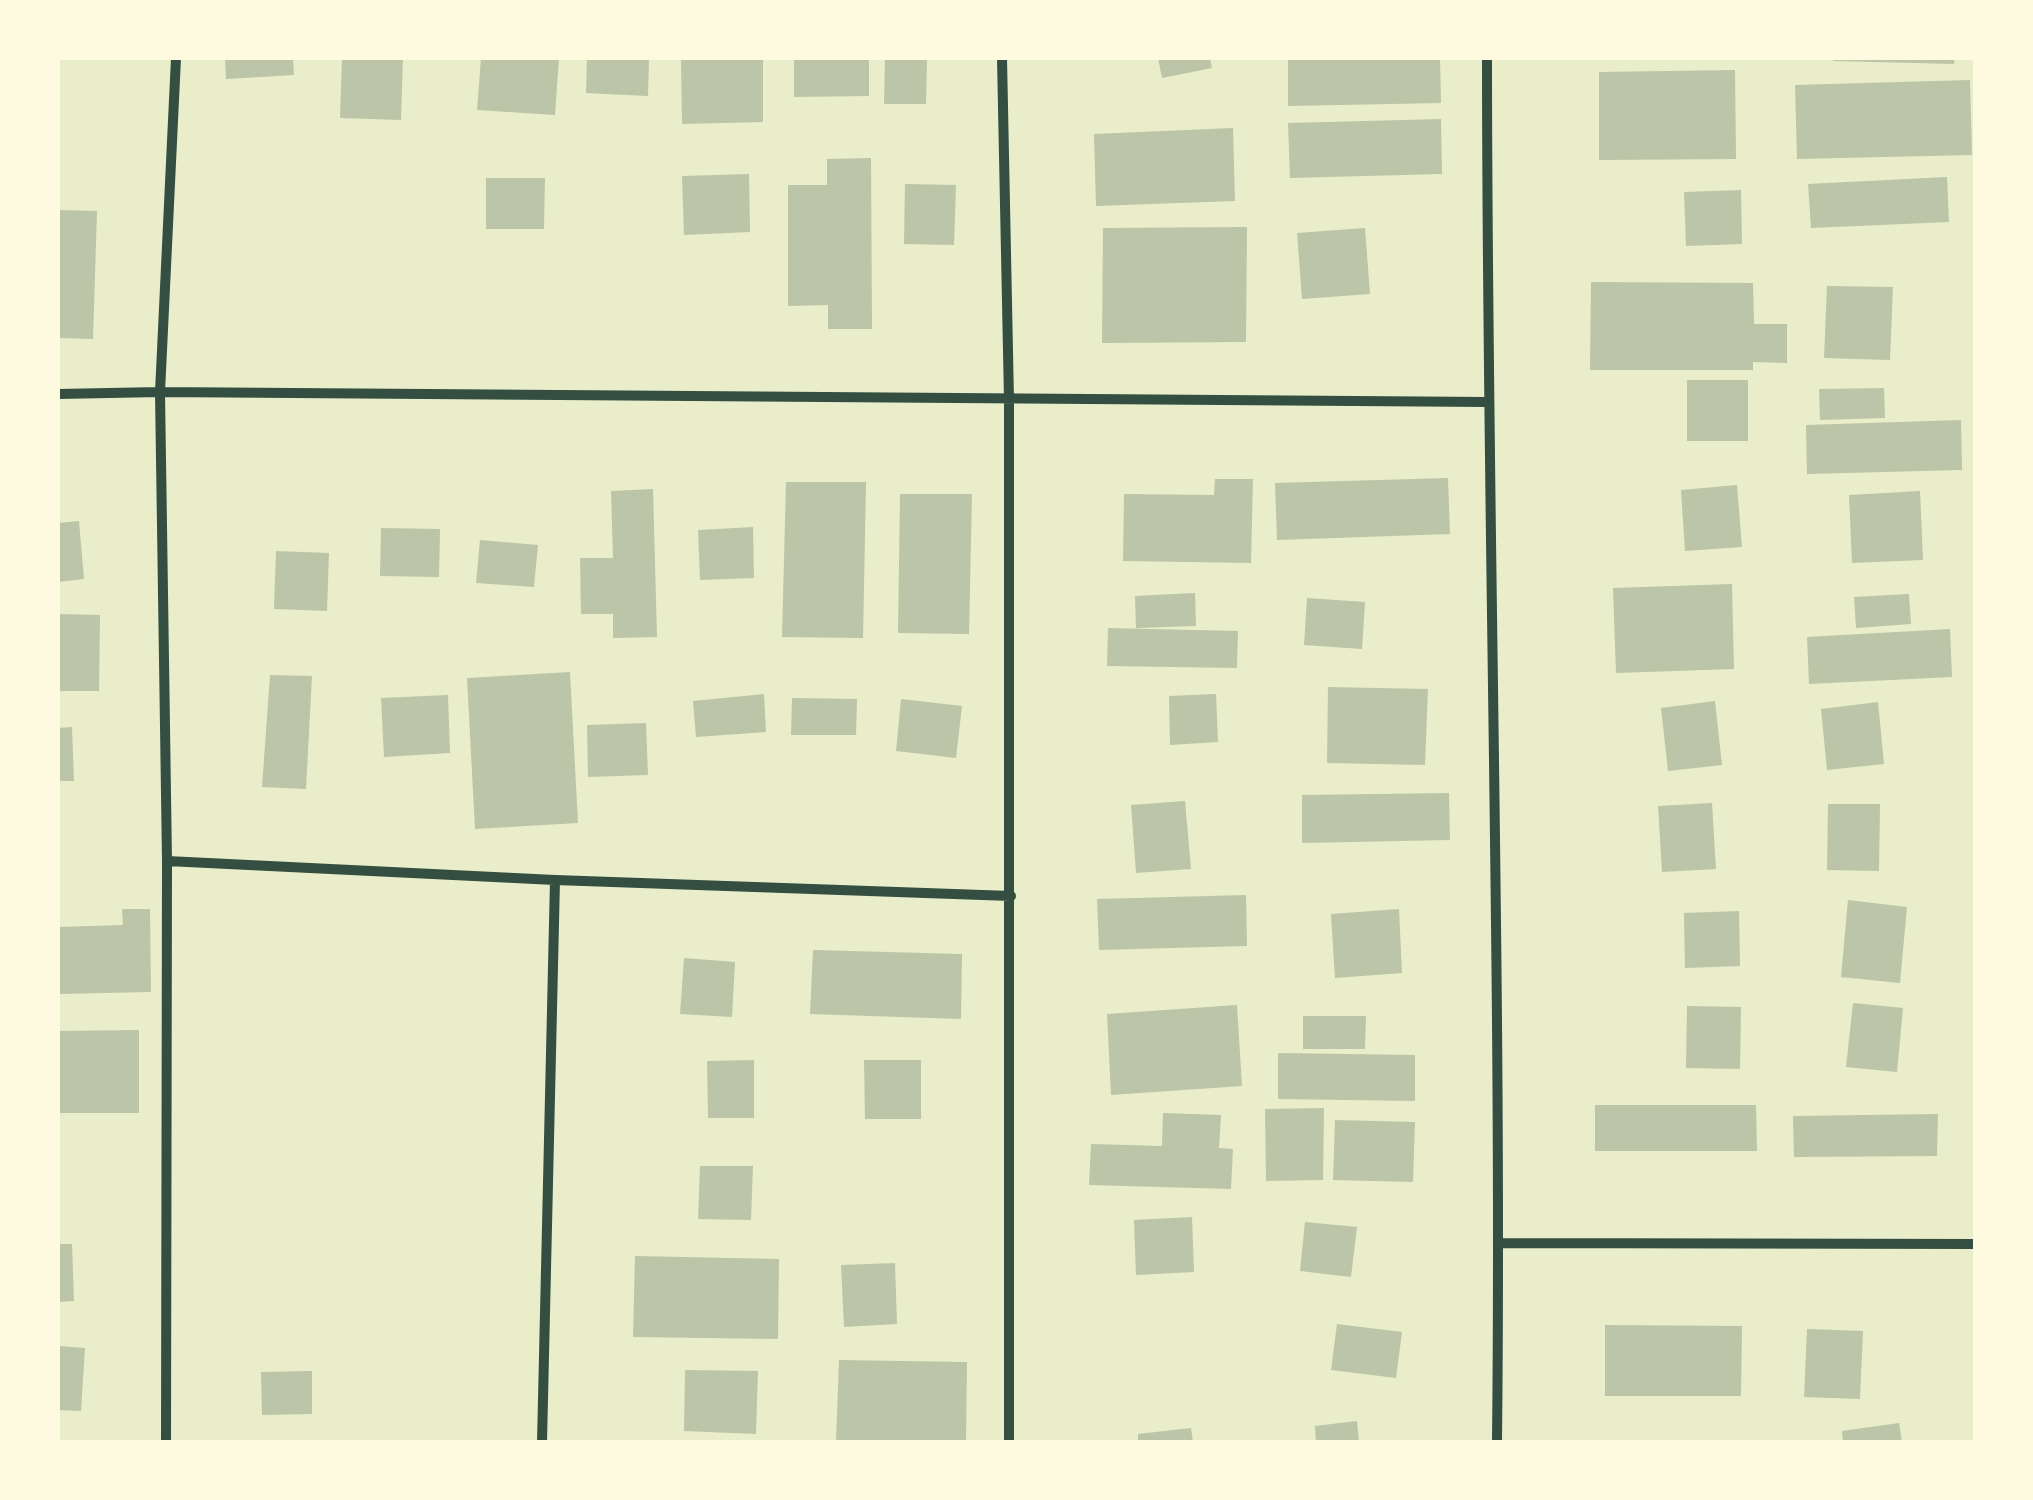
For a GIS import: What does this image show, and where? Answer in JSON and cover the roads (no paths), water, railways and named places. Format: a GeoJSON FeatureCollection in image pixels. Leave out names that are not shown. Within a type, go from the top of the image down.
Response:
{"type":"FeatureCollection","features":[{"type":"Feature","properties":{"kind":"street"},"geometry":{"type":"LineString","coordinates":[[166,1442],[167,861],[160,392],[176,58]]}},
{"type":"Feature","properties":{"kind":"street"},"geometry":{"type":"LineString","coordinates":[[1002,58],[1011,896],[1009,1442]]}},
{"type":"Feature","properties":{"kind":"street"},"geometry":{"type":"LineString","coordinates":[[1487,58],[1487,402],[1500,1244],[1498,1442]]}},
{"type":"Feature","properties":{"kind":"street"},"geometry":{"type":"LineString","coordinates":[[58,394],[1487,402]]}},
{"type":"Feature","properties":{"kind":"street"},"geometry":{"type":"LineString","coordinates":[[167,861],[1011,896]]}},
{"type":"Feature","properties":{"kind":"street"},"geometry":{"type":"LineString","coordinates":[[542,1442],[554,880]]}},
{"type":"Feature","properties":{"kind":"street"},"geometry":{"type":"LineString","coordinates":[[1500,1244],[1976,1244]]}}]}
